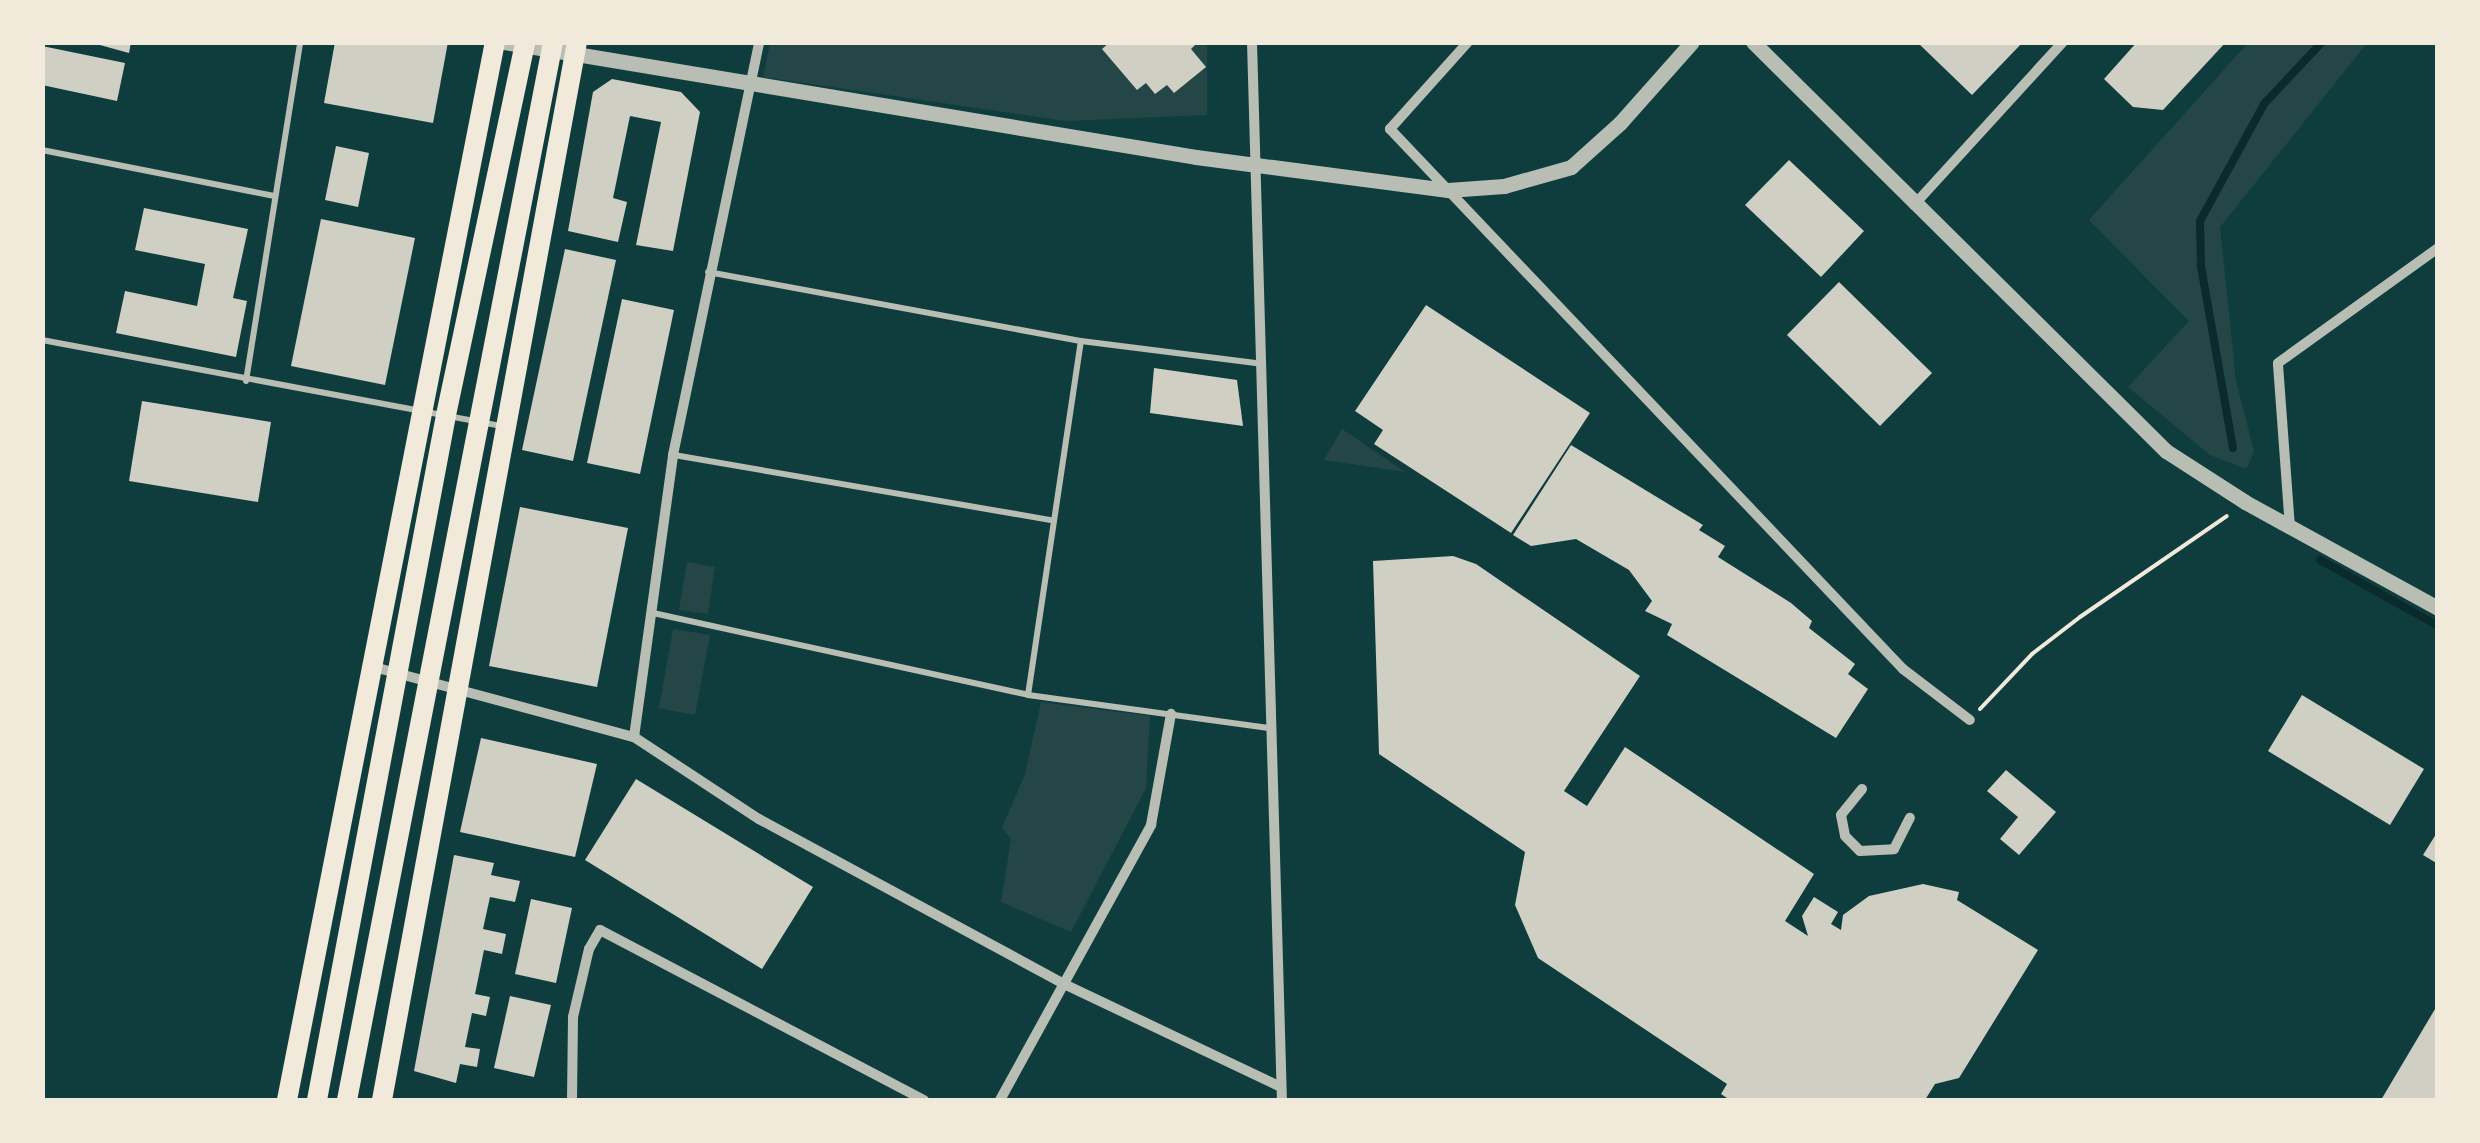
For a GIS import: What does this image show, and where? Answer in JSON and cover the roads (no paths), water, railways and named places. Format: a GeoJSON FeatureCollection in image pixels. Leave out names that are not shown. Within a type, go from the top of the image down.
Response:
{"type":"FeatureCollection","features":[{"type":"Feature","properties":{"kind":"main road"},"geometry":{"type":"LineString","coordinates":[[287,1100],[374,667],[418,410],[495,42]]}},
{"type":"Feature","properties":{"kind":"main road"},"geometry":{"type":"LineString","coordinates":[[316,1100],[518,44]]}},
{"type":"Feature","properties":{"kind":"main road"},"geometry":{"type":"LineString","coordinates":[[347,1100],[475,422],[552,47]]}},
{"type":"Feature","properties":{"kind":"main road"},"geometry":{"type":"LineString","coordinates":[[382,1100],[502,426],[576,49]]}},
{"type":"Feature","properties":{"kind":"street"},"geometry":{"type":"LineString","coordinates":[[634,737],[673,455],[708,272],[759,42]]}},
{"type":"Feature","properties":{"kind":"street"},"geometry":{"type":"LineString","coordinates":[[1252,42],[1282,1100]]}},
{"type":"Feature","properties":{"kind":"street"},"geometry":{"type":"LineString","coordinates":[[1468,42],[1390,129],[1903,669],[1970,720]]}},
{"type":"Feature","properties":{"kind":"street"},"geometry":{"type":"LineString","coordinates":[[518,44],[576,49],[749,85],[1254,166],[1448,190],[1504,186],[1571,167],[1620,124],[1692,42]]}},
{"type":"Feature","properties":{"kind":"street"},"geometry":{"type":"LineString","coordinates":[[1753,42],[2166,451],[2244,502],[2438,608]]}},
{"type":"Feature","properties":{"kind":"street"},"geometry":{"type":"LineString","coordinates":[[1914,204],[2063,42]]}},
{"type":"Feature","properties":{"kind":"street"},"geometry":{"type":"LineString","coordinates":[[2290,528],[2278,363],[2438,248]]}},
{"type":"Feature","properties":{"kind":"street"},"geometry":{"type":"LineString","coordinates":[[374,667],[426,677],[634,737],[758,820],[1064,984],[1281,1087]]}},
{"type":"Feature","properties":{"kind":"street"},"geometry":{"type":"LineString","coordinates":[[1000,1100],[1151,825],[1171,714]]}},
{"type":"Feature","properties":{"kind":"street"},"geometry":{"type":"LineString","coordinates":[[1862,789],[1842,815],[1845,836],[1860,851],[1894,849],[1910,818]]}},
{"type":"Feature","properties":{"kind":"street"},"geometry":{"type":"LineString","coordinates":[[572,1100],[573,1017],[600,930],[924,1100]]}},
{"type":"Feature","properties":{"kind":"lane"},"geometry":{"type":"LineString","coordinates":[[246,381],[300,42]]}},
{"type":"Feature","properties":{"kind":"lane"},"geometry":{"type":"LineString","coordinates":[[42,150],[275,196]]}},
{"type":"Feature","properties":{"kind":"lane"},"geometry":{"type":"LineString","coordinates":[[708,272],[1081,341],[1263,364]]}},
{"type":"Feature","properties":{"kind":"lane"},"geometry":{"type":"LineString","coordinates":[[42,340],[502,426]]}},
{"type":"Feature","properties":{"kind":"lane"},"geometry":{"type":"LineString","coordinates":[[1028,695],[1081,341]]}},
{"type":"Feature","properties":{"kind":"lane"},"geometry":{"type":"LineString","coordinates":[[673,455],[1052,520]]}},
{"type":"Feature","properties":{"kind":"lane"},"geometry":{"type":"LineString","coordinates":[[653,613],[1028,695],[1269,728]]}},
{"type":"Feature","properties":{"kind":"waterway"},"geometry":{"type":"LineString","coordinates":[[2233,448],[2201,266],[2200,221],[2264,104],[2322,42]]}},
{"type":"Feature","properties":{"kind":"waterway"},"geometry":{"type":"LineString","coordinates":[[2320,560],[2438,626]]}}]}
